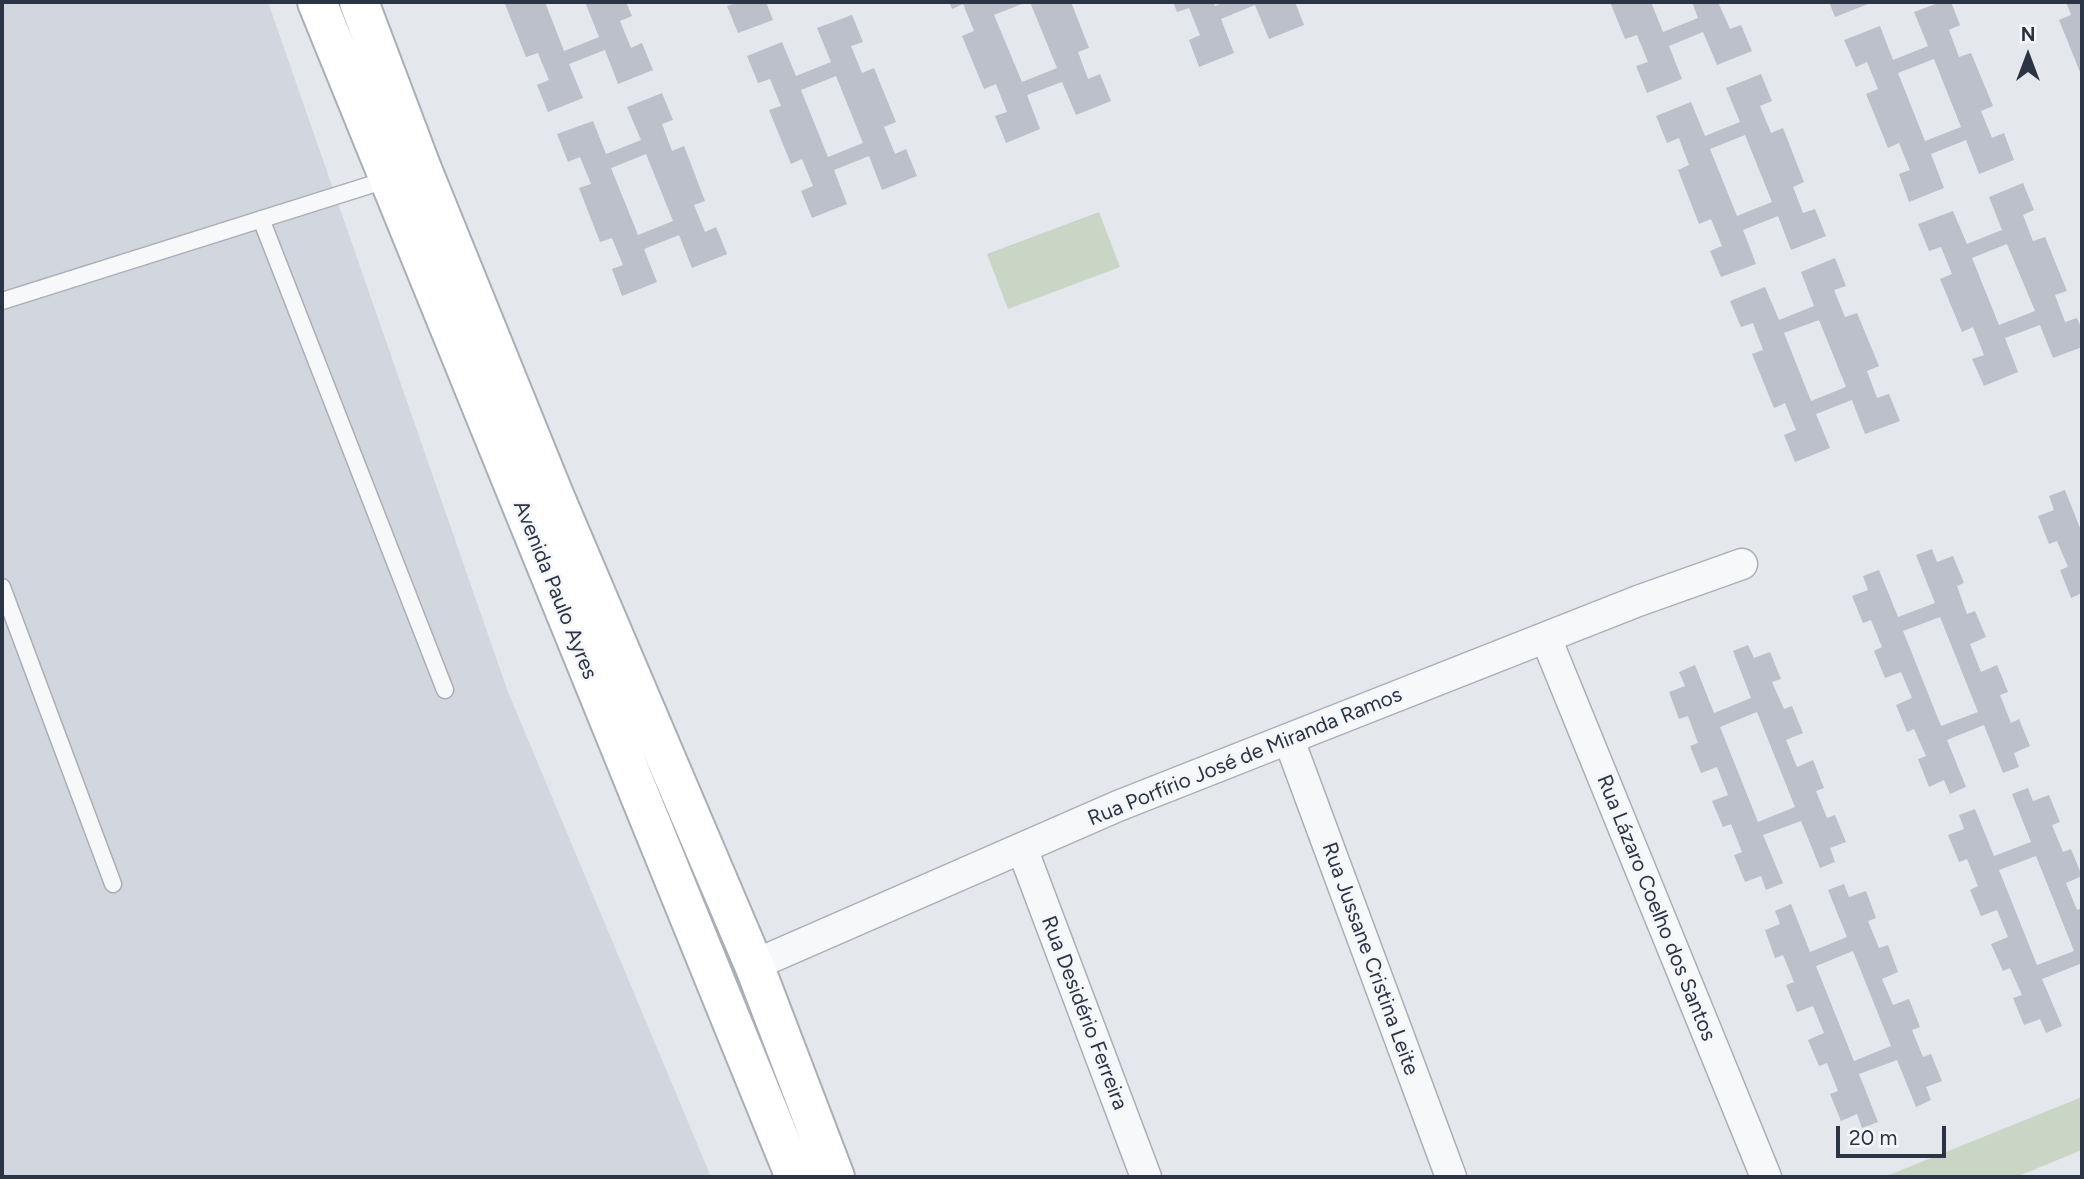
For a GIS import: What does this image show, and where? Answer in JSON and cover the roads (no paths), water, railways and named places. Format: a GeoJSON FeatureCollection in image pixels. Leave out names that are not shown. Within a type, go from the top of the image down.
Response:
{"type":"FeatureCollection","features":[{"type":"Feature","properties":{"kind":"main road","name":"Avenida Paulo Ayres"},"geometry":{"type":"LineString","coordinates":[[317,2],[404,172],[554,495],[754,965],[835,1177]]}},
{"type":"Feature","properties":{"kind":"main road","name":"Avenida Paulo Ayres"},"geometry":{"type":"LineString","coordinates":[[359,2],[404,172],[678,893],[795,1177]]}},
{"type":"Feature","properties":{"kind":"main road"},"geometry":{"type":"LineString","coordinates":[[678,893],[712,947],[723,958],[744,968],[754,965]]}},
{"type":"Feature","properties":{"kind":"street","name":"Rua Porfírio José de Miranda Ramos"},"geometry":{"type":"LineString","coordinates":[[754,965],[961,872],[1118,806],[1742,564]]}},
{"type":"Feature","properties":{"kind":"street","name":"Rua Lázaro Coelho dos Santos"},"geometry":{"type":"LineString","coordinates":[[1546,638],[1766,1177]]}},
{"type":"Feature","properties":{"kind":"street","name":"Rua Jussane Cristina Leite"},"geometry":{"type":"LineString","coordinates":[[1289,740],[1451,1177]]}},
{"type":"Feature","properties":{"kind":"street","name":"Rua Desidério Ferreira"},"geometry":{"type":"LineString","coordinates":[[1023,848],[1146,1177]]}},
{"type":"Feature","properties":{"kind":"lane"},"geometry":{"type":"LineString","coordinates":[[2,301],[404,172]]}},
{"type":"Feature","properties":{"kind":"lane"},"geometry":{"type":"LineString","coordinates":[[261,219],[445,690]]}},
{"type":"Feature","properties":{"kind":"lane"},"geometry":{"type":"LineString","coordinates":[[2,587],[113,884]]}}]}
